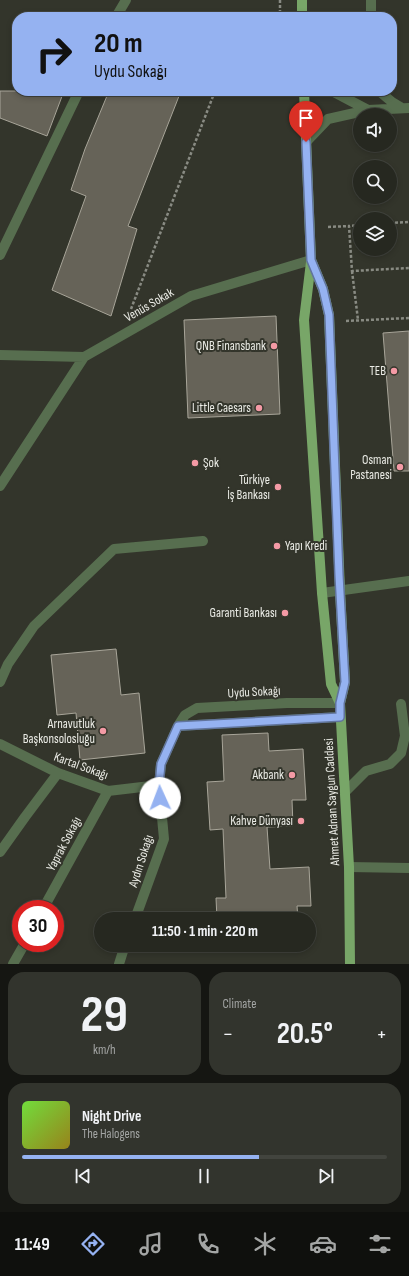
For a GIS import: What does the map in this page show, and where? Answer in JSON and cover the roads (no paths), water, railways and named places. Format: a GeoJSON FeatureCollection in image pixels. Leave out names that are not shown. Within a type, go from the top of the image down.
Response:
{"type":"FeatureCollection","features":[{"type":"Feature","properties":{"kind":"main road"},"geometry":{"type":"LineString","coordinates":[[302,0],[302,12]]}},
{"type":"Feature","properties":{"kind":"main road","name":"Ahmet Adnan Saygun Caddesi"},"geometry":{"type":"LineString","coordinates":[[304,96],[311,260],[323,289],[329,315],[345,682],[340,703],[340,717],[349,867],[350,964]]}},
{"type":"Feature","properties":{"kind":"main road"},"geometry":{"type":"LineString","coordinates":[[311,260],[304,320],[322,593],[331,684],[340,703]]}},
{"type":"Feature","properties":{"kind":"street"},"geometry":{"type":"LineString","coordinates":[[119,12],[126,0]]}},
{"type":"Feature","properties":{"kind":"street"},"geometry":{"type":"LineString","coordinates":[[371,0],[371,12]]}},
{"type":"Feature","properties":{"kind":"street"},"geometry":{"type":"LineString","coordinates":[[0,255],[77,96]]}},
{"type":"Feature","properties":{"kind":"street"},"geometry":{"type":"LineString","coordinates":[[341,96],[362,108]]}},
{"type":"Feature","properties":{"kind":"street"},"geometry":{"type":"LineString","coordinates":[[387,96],[405,108]]}},
{"type":"Feature","properties":{"kind":"street"},"geometry":{"type":"LineString","coordinates":[[306,142],[328,119],[353,115]]}},
{"type":"Feature","properties":{"kind":"street","name":"Venüs Sokak"},"geometry":{"type":"LineString","coordinates":[[84,357],[191,296],[311,260]]}},
{"type":"Feature","properties":{"kind":"street"},"geometry":{"type":"LineString","coordinates":[[0,355],[84,357]]}},
{"type":"Feature","properties":{"kind":"street"},"geometry":{"type":"LineString","coordinates":[[0,486],[84,357]]}},
{"type":"Feature","properties":{"kind":"street"},"geometry":{"type":"LineString","coordinates":[[0,682],[8,664],[34,626],[114,549],[202,541]]}},
{"type":"Feature","properties":{"kind":"street"},"geometry":{"type":"LineString","coordinates":[[322,593],[409,581]]}},
{"type":"Feature","properties":{"kind":"street","name":"Uydu Sokağı"},"geometry":{"type":"LineString","coordinates":[[159,785],[161,764],[178,726],[185,715],[197,708],[287,703],[340,703]]}},
{"type":"Feature","properties":{"kind":"street"},"geometry":{"type":"LineString","coordinates":[[345,792],[366,771],[390,764],[401,753],[405,736],[401,704]]}},
{"type":"Feature","properties":{"kind":"street"},"geometry":{"type":"LineString","coordinates":[[178,726],[340,717]]}},
{"type":"Feature","properties":{"kind":"street","name":"Kartal Sokağı"},"geometry":{"type":"LineString","coordinates":[[0,744],[58,774],[108,791],[159,785]]}},
{"type":"Feature","properties":{"kind":"street"},"geometry":{"type":"LineString","coordinates":[[0,852],[58,774]]}},
{"type":"Feature","properties":{"kind":"street","name":"Aydın Sokağı"},"geometry":{"type":"LineString","coordinates":[[138,912],[164,839],[159,785]]}},
{"type":"Feature","properties":{"kind":"street","name":"Yaprak Sokağı"},"geometry":{"type":"LineString","coordinates":[[49,900],[108,791]]}},
{"type":"Feature","properties":{"kind":"street"},"geometry":{"type":"LineString","coordinates":[[349,867],[409,868]]}},
{"type":"Feature","properties":{"kind":"street"},"geometry":{"type":"LineString","coordinates":[[13,964],[20,952]]}},
{"type":"Feature","properties":{"kind":"street"},"geometry":{"type":"LineString","coordinates":[[119,964],[123,952]]}},
{"type":"Feature","properties":{"kind":"place","name":"QNB Finansbank"},"geometry":{"type":"Point","coordinates":[274,346]}},
{"type":"Feature","properties":{"kind":"place","name":"TEB"},"geometry":{"type":"Point","coordinates":[394,371]}},
{"type":"Feature","properties":{"kind":"place","name":"Little Caesars"},"geometry":{"type":"Point","coordinates":[259,408]}},
{"type":"Feature","properties":{"kind":"place","name":"Şok"},"geometry":{"type":"Point","coordinates":[195,463]}},
{"type":"Feature","properties":{"kind":"place","name":"Osman Pastanesi"},"geometry":{"type":"Point","coordinates":[400,467]}},
{"type":"Feature","properties":{"kind":"place","name":"Türkiye İş Bankası"},"geometry":{"type":"Point","coordinates":[278,487]}},
{"type":"Feature","properties":{"kind":"place","name":"Yapı Kredi"},"geometry":{"type":"Point","coordinates":[277,546]}},
{"type":"Feature","properties":{"kind":"place","name":"Garanti Bankası"},"geometry":{"type":"Point","coordinates":[285,613]}},
{"type":"Feature","properties":{"kind":"place","name":"Arnavutluk Başkonsolosluğu"},"geometry":{"type":"Point","coordinates":[103,731]}},
{"type":"Feature","properties":{"kind":"place","name":"Akbank"},"geometry":{"type":"Point","coordinates":[292,775]}},
{"type":"Feature","properties":{"kind":"place","name":"Kahve Dünyası"},"geometry":{"type":"Point","coordinates":[301,821]}}]}
